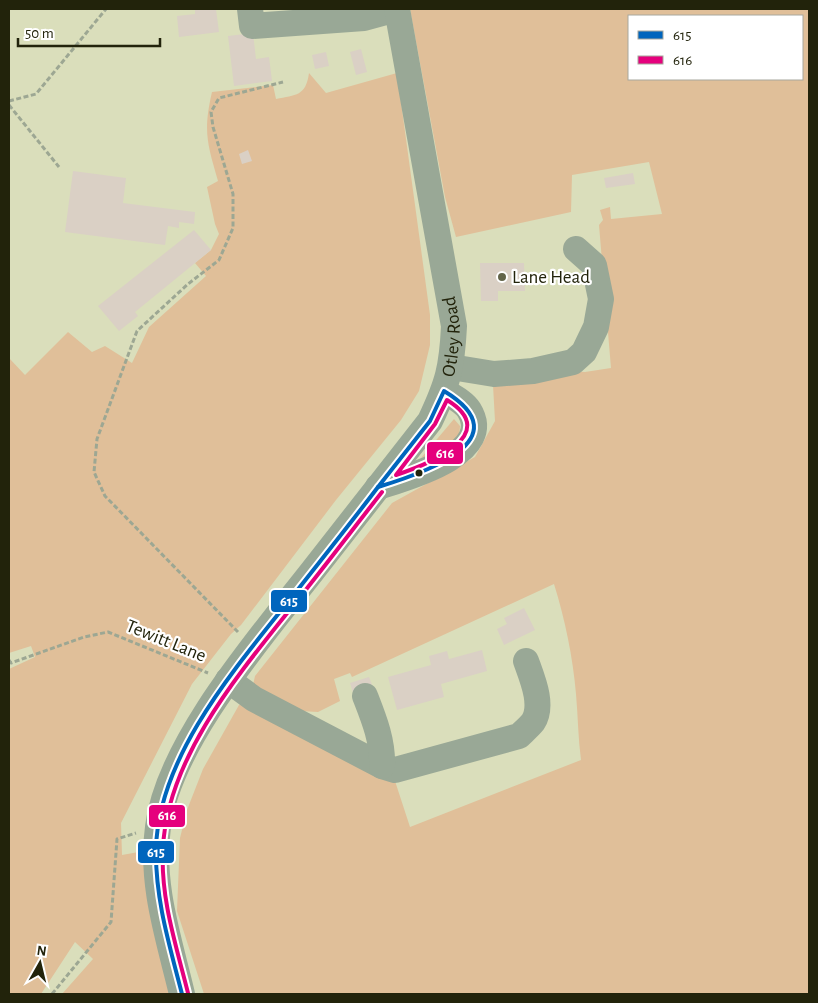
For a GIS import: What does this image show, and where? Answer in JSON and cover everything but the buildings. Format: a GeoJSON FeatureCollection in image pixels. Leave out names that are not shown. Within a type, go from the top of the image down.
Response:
{"type":"FeatureCollection","features":[{"type":"Feature","properties":{"kind":"street"},"geometry":{"type":"LineString","coordinates":[[250,9],[252,26],[364,18],[397,9]]}},
{"type":"Feature","properties":{"kind":"street","name":"Otley Road"},"geometry":{"type":"LineString","coordinates":[[182,994],[159,901],[155,859],[158,825],[168,789],[187,747],[228,680],[430,420],[448,379],[454,326],[397,9]]}},
{"type":"Feature","properties":{"kind":"street"},"geometry":{"type":"LineString","coordinates":[[378,487],[414,475],[458,454],[467,445],[473,435],[473,422],[469,410],[448,379],[533,371],[573,362],[584,352],[596,327],[601,299],[594,265],[576,249]]}},
{"type":"Feature","properties":{"kind":"street"},"geometry":{"type":"LineString","coordinates":[[228,680],[254,699],[382,766],[395,770],[519,736],[533,722],[538,707],[534,684],[526,661]]}},
{"type":"Feature","properties":{"kind":"street"},"geometry":{"type":"LineString","coordinates":[[365,696],[376,725],[382,752],[382,766]]}},
{"type":"Feature","properties":{"kind":"path"},"geometry":{"type":"LineString","coordinates":[[59,167],[9,103],[36,94],[106,9]]}},
{"type":"Feature","properties":{"kind":"path"},"geometry":{"type":"LineString","coordinates":[[253,646],[105,496],[94,472],[97,439],[137,331],[188,284],[219,260],[233,228],[233,194],[212,128],[211,112],[219,98],[283,82]]}},
{"type":"Feature","properties":{"kind":"path","name":"Tewitt Lane"},"geometry":{"type":"LineString","coordinates":[[9,660],[11,663],[84,637],[108,632],[228,680]]}},
{"type":"Feature","properties":{"kind":"path"},"geometry":{"type":"LineString","coordinates":[[52,994],[111,922],[117,838],[158,825]]}},
{"type":"Feature","properties":{"kind":"shaded area"},"geometry":{"type":"Polygon","coordinates":[[[410,9],[809,9],[809,994],[204,994],[177,911],[180,838],[187,810],[203,769],[239,705],[247,701],[395,781],[410,827],[581,760],[571,653],[554,584],[352,677],[350,673],[334,679],[340,701],[318,712],[300,711],[253,685],[255,676],[392,503],[475,457],[495,421],[493,385],[569,371],[585,372],[611,368],[599,225],[603,220],[600,210],[610,207],[611,219],[662,214],[649,162],[572,175],[571,212],[456,237],[445,197],[410,9]]]}},
{"type":"Feature","properties":{"kind":"shaded area"},"geometry":{"type":"Polygon","coordinates":[[[309,73],[326,93],[397,73],[430,315],[430,345],[419,391],[401,420],[336,500],[241,625],[231,634],[192,684],[121,823],[122,855],[144,851],[171,994],[62,994],[93,959],[75,942],[41,994],[9,994],[9,669],[35,657],[31,646],[9,653],[9,358],[25,375],[68,332],[92,352],[105,346],[132,363],[149,327],[206,276],[195,263],[211,250],[219,234],[207,187],[218,181],[211,157],[207,127],[212,92],[273,85],[276,99],[294,95],[303,90],[308,81],[309,73]]]}},
{"type":"Feature","properties":{"kind":"shaded area"},"geometry":{"type":"Polygon","coordinates":[[[454,419],[460,426],[459,437],[441,451],[421,458],[454,419]]]}},
{"type":"Feature","properties":{"kind":"transit line","name":"615"},"geometry":{"type":"LineString","coordinates":[[444,391],[466,409],[474,425],[470,439],[458,452],[439,464],[378,487],[430,421],[444,391]]}},
{"type":"Feature","properties":{"kind":"transit line","name":"616"},"geometry":{"type":"LineString","coordinates":[[447,400],[462,413],[467,425],[464,436],[454,447],[440,456],[396,475],[435,424],[447,400]]}},
{"type":"Feature","properties":{"kind":"transit line","name":"615"},"geometry":{"type":"LineString","coordinates":[[182,994],[164,923],[156,868],[160,814],[170,780],[185,747],[225,683],[378,487]]}},
{"type":"Feature","properties":{"kind":"transit line","name":"616"},"geometry":{"type":"LineString","coordinates":[[188,993],[166,903],[163,866],[163,848],[168,814],[178,781],[192,748],[231,686],[382,492]]}},
{"type":"Feature","properties":{"kind":"place","name":"Lane Head"},"geometry":{"type":"Point","coordinates":[502,277]}}]}
